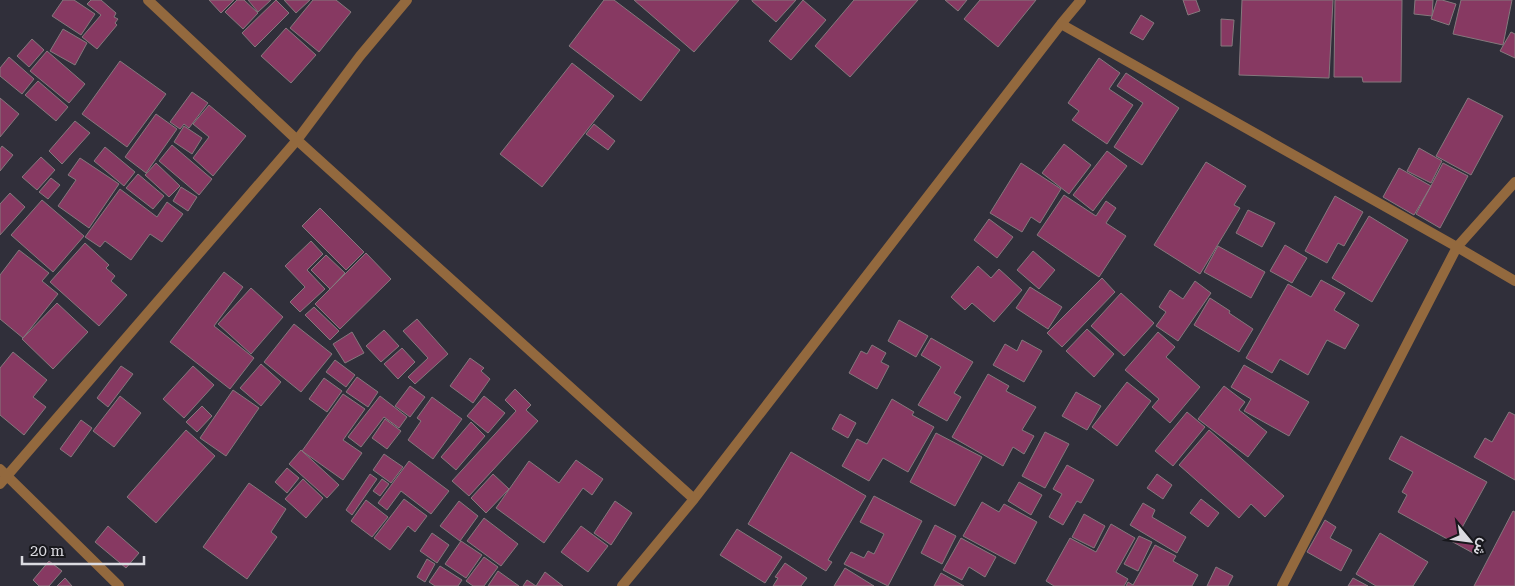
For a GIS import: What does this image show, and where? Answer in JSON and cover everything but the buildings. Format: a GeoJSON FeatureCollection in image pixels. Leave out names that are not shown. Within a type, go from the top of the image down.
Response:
{"type":"FeatureCollection","features":[{"type":"Feature","properties":{"kind":"street"},"geometry":{"type":"LineString","coordinates":[[148,0],[297,140],[694,499]]}},
{"type":"Feature","properties":{"kind":"street"},"geometry":{"type":"LineString","coordinates":[[0,484],[4,472],[297,140],[360,56],[407,0]]}},
{"type":"Feature","properties":{"kind":"street"},"geometry":{"type":"LineString","coordinates":[[622,586],[694,499],[1081,0]]}},
{"type":"Feature","properties":{"kind":"street"},"geometry":{"type":"LineString","coordinates":[[1061,24],[1457,246],[1515,281]]}},
{"type":"Feature","properties":{"kind":"street"},"geometry":{"type":"LineString","coordinates":[[1282,586],[1457,246],[1515,182]]}},
{"type":"Feature","properties":{"kind":"street"},"geometry":{"type":"LineString","coordinates":[[4,472],[119,586]]}}]}
